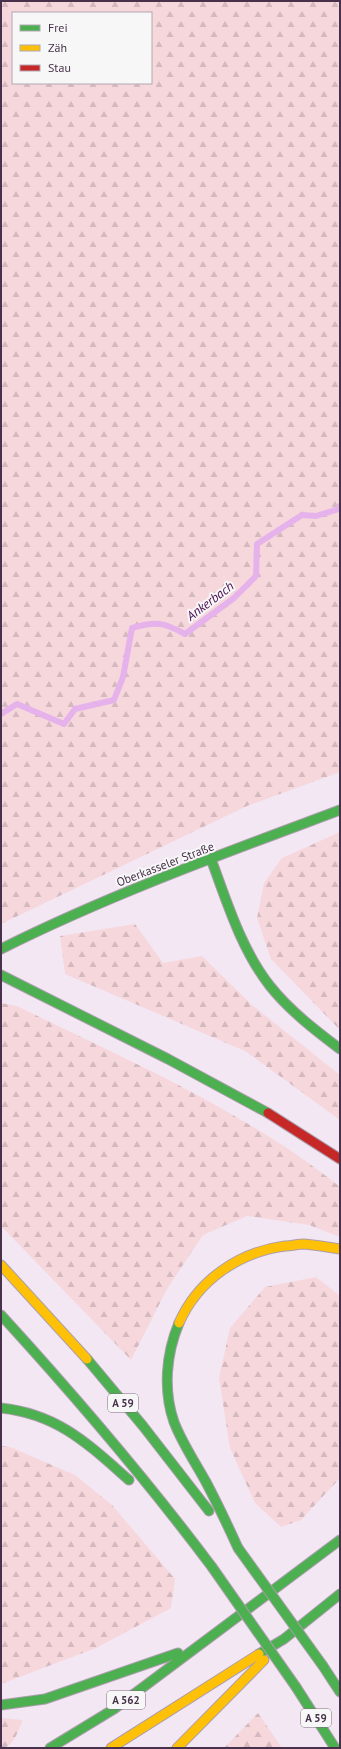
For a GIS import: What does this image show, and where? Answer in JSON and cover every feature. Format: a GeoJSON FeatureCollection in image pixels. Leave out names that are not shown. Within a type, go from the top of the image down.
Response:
{"type":"FeatureCollection","features":[{"type":"Feature","properties":{"kind":"main road","name":"Oberkasseler Straße"},"geometry":{"type":"LineString","coordinates":[[1,949],[33,932],[121,894],[340,810]]}},
{"type":"Feature","properties":{"kind":"main road"},"geometry":{"type":"LineString","coordinates":[[211,859],[236,926],[249,954],[270,986],[305,1023],[340,1049]]}},
{"type":"Feature","properties":{"kind":"main road"},"geometry":{"type":"LineString","coordinates":[[1,975],[176,1062],[238,1096],[316,1142],[340,1159]]}},
{"type":"Feature","properties":{"kind":"main road"},"geometry":{"type":"LineString","coordinates":[[238,1548],[200,1472],[178,1433],[172,1415],[166,1376],[168,1357],[173,1338],[189,1303],[215,1274],[231,1263],[248,1254],[267,1247],[287,1244],[307,1243],[340,1248]]}},
{"type":"Feature","properties":{"kind":"main road","name":"A 59"},"geometry":{"type":"LineString","coordinates":[[1,1265],[77,1347],[142,1426],[238,1548],[340,1692]]}},
{"type":"Feature","properties":{"kind":"main road","name":"A 59"},"geometry":{"type":"LineString","coordinates":[[1,1315],[48,1366],[178,1523],[212,1567],[296,1687],[335,1748]]}},
{"type":"Feature","properties":{"kind":"main road"},"geometry":{"type":"LineString","coordinates":[[1,1408],[25,1411],[63,1426],[80,1437],[178,1523]]}},
{"type":"Feature","properties":{"kind":"main road","name":"A 562"},"geometry":{"type":"LineString","coordinates":[[50,1748],[114,1708],[340,1540]]}},
{"type":"Feature","properties":{"kind":"main road"},"geometry":{"type":"LineString","coordinates":[[111,1748],[284,1639],[340,1594]]}},
{"type":"Feature","properties":{"kind":"main road"},"geometry":{"type":"LineString","coordinates":[[177,1748],[240,1686],[284,1639]]}},
{"type":"Feature","properties":{"kind":"main road"},"geometry":{"type":"LineString","coordinates":[[1,1705],[45,1699],[198,1647]]}},
{"type":"Feature","properties":{"kind":"green space"},"geometry":{"type":"Polygon","coordinates":[[[1,1],[340,1],[340,772],[247,806],[1,924],[1,1]]]}},
{"type":"Feature","properties":{"kind":"green space"},"geometry":{"type":"Polygon","coordinates":[[[340,832],[340,1030],[271,959],[257,918],[264,883],[282,858],[340,832]]]}},
{"type":"Feature","properties":{"kind":"green space"},"geometry":{"type":"Polygon","coordinates":[[[135,924],[163,963],[202,956],[252,1005],[340,1075],[340,1120],[245,1051],[65,974],[60,936],[135,924]]]}},
{"type":"Feature","properties":{"kind":"green space"},"geometry":{"type":"Polygon","coordinates":[[[1,1003],[17,1006],[184,1088],[225,1110],[303,1159],[340,1187],[340,1237],[309,1225],[247,1216],[203,1235],[167,1289],[131,1360],[1,1226],[1,1003]]]}},
{"type":"Feature","properties":{"kind":"green space"},"geometry":{"type":"Polygon","coordinates":[[[316,1277],[340,1296],[340,1478],[301,1520],[281,1527],[255,1503],[230,1448],[219,1378],[230,1328],[265,1287],[316,1277]]]}},
{"type":"Feature","properties":{"kind":"green space"},"geometry":{"type":"Polygon","coordinates":[[[1,1446],[10,1447],[75,1475],[112,1505],[175,1579],[171,1608],[96,1648],[1,1684],[1,1446]]]}},
{"type":"Feature","properties":{"kind":"green space"},"geometry":{"type":"Polygon","coordinates":[[[258,1713],[282,1748],[224,1748],[258,1713]]]}},
{"type":"Feature","properties":{"kind":"green space"},"geometry":{"type":"Polygon","coordinates":[[[1,1718],[23,1720],[12,1742],[1,1748],[1,1718]]]}},
{"type":"Feature","properties":{"kind":"waterway","name":"Ankerbach"},"geometry":{"type":"LineString","coordinates":[[1,714],[17,704],[64,724],[75,709],[114,700],[123,677],[132,628],[147,624],[159,624],[171,627],[185,634],[234,598],[256,576],[257,544],[302,515],[316,516],[339,509],[340,506]]}},
{"type":"Feature","properties":{"kind":"traffic: fast"},"geometry":{"type":"LineString","coordinates":[[1,949],[126,892],[211,858],[340,810]]}},
{"type":"Feature","properties":{"kind":"traffic: fast"},"geometry":{"type":"LineString","coordinates":[[211,859],[236,925],[260,972],[270,986],[294,1012],[340,1049]]}},
{"type":"Feature","properties":{"kind":"traffic: fast"},"geometry":{"type":"LineString","coordinates":[[1,975],[168,1059],[268,1113]]}},
{"type":"Feature","properties":{"kind":"traffic: fast"},"geometry":{"type":"LineString","coordinates":[[1,1315],[110,1438],[212,1567]]}},
{"type":"Feature","properties":{"kind":"traffic: fast"},"geometry":{"type":"LineString","coordinates":[[179,1323],[171,1347],[167,1385],[168,1397],[174,1422],[210,1490],[238,1548]]}},
{"type":"Feature","properties":{"kind":"traffic: fast"},"geometry":{"type":"LineString","coordinates":[[87,1359],[143,1426],[209,1511]]}},
{"type":"Feature","properties":{"kind":"traffic: fast"},"geometry":{"type":"LineString","coordinates":[[1,1408],[21,1411],[56,1424],[86,1443],[129,1480]]}},
{"type":"Feature","properties":{"kind":"traffic: fast"},"geometry":{"type":"LineString","coordinates":[[50,1748],[114,1709],[340,1540]]}},
{"type":"Feature","properties":{"kind":"traffic: fast"},"geometry":{"type":"LineString","coordinates":[[238,1548],[323,1666]]}},
{"type":"Feature","properties":{"kind":"traffic: fast"},"geometry":{"type":"LineString","coordinates":[[212,1567],[296,1687]]}},
{"type":"Feature","properties":{"kind":"traffic: fast"},"geometry":{"type":"LineString","coordinates":[[259,1654],[284,1639],[340,1594]]}},
{"type":"Feature","properties":{"kind":"traffic: fast"},"geometry":{"type":"LineString","coordinates":[[1,1705],[45,1699],[178,1653]]}},
{"type":"Feature","properties":{"kind":"traffic: fast"},"geometry":{"type":"LineString","coordinates":[[323,1666],[340,1692]]}},
{"type":"Feature","properties":{"kind":"traffic: fast"},"geometry":{"type":"LineString","coordinates":[[296,1687],[335,1748]]}},
{"type":"Feature","properties":{"kind":"traffic: slow"},"geometry":{"type":"LineString","coordinates":[[179,1323],[187,1308],[209,1281],[236,1262],[268,1249],[285,1246],[302,1244],[340,1249]]}},
{"type":"Feature","properties":{"kind":"traffic: slow"},"geometry":{"type":"LineString","coordinates":[[1,1265],[87,1359]]}},
{"type":"Feature","properties":{"kind":"traffic: slow"},"geometry":{"type":"LineString","coordinates":[[111,1748],[259,1654]]}},
{"type":"Feature","properties":{"kind":"traffic: slow"},"geometry":{"type":"LineString","coordinates":[[177,1748],[264,1660]]}},
{"type":"Feature","properties":{"kind":"traffic: jam"},"geometry":{"type":"LineString","coordinates":[[268,1113],[340,1159]]}}]}
